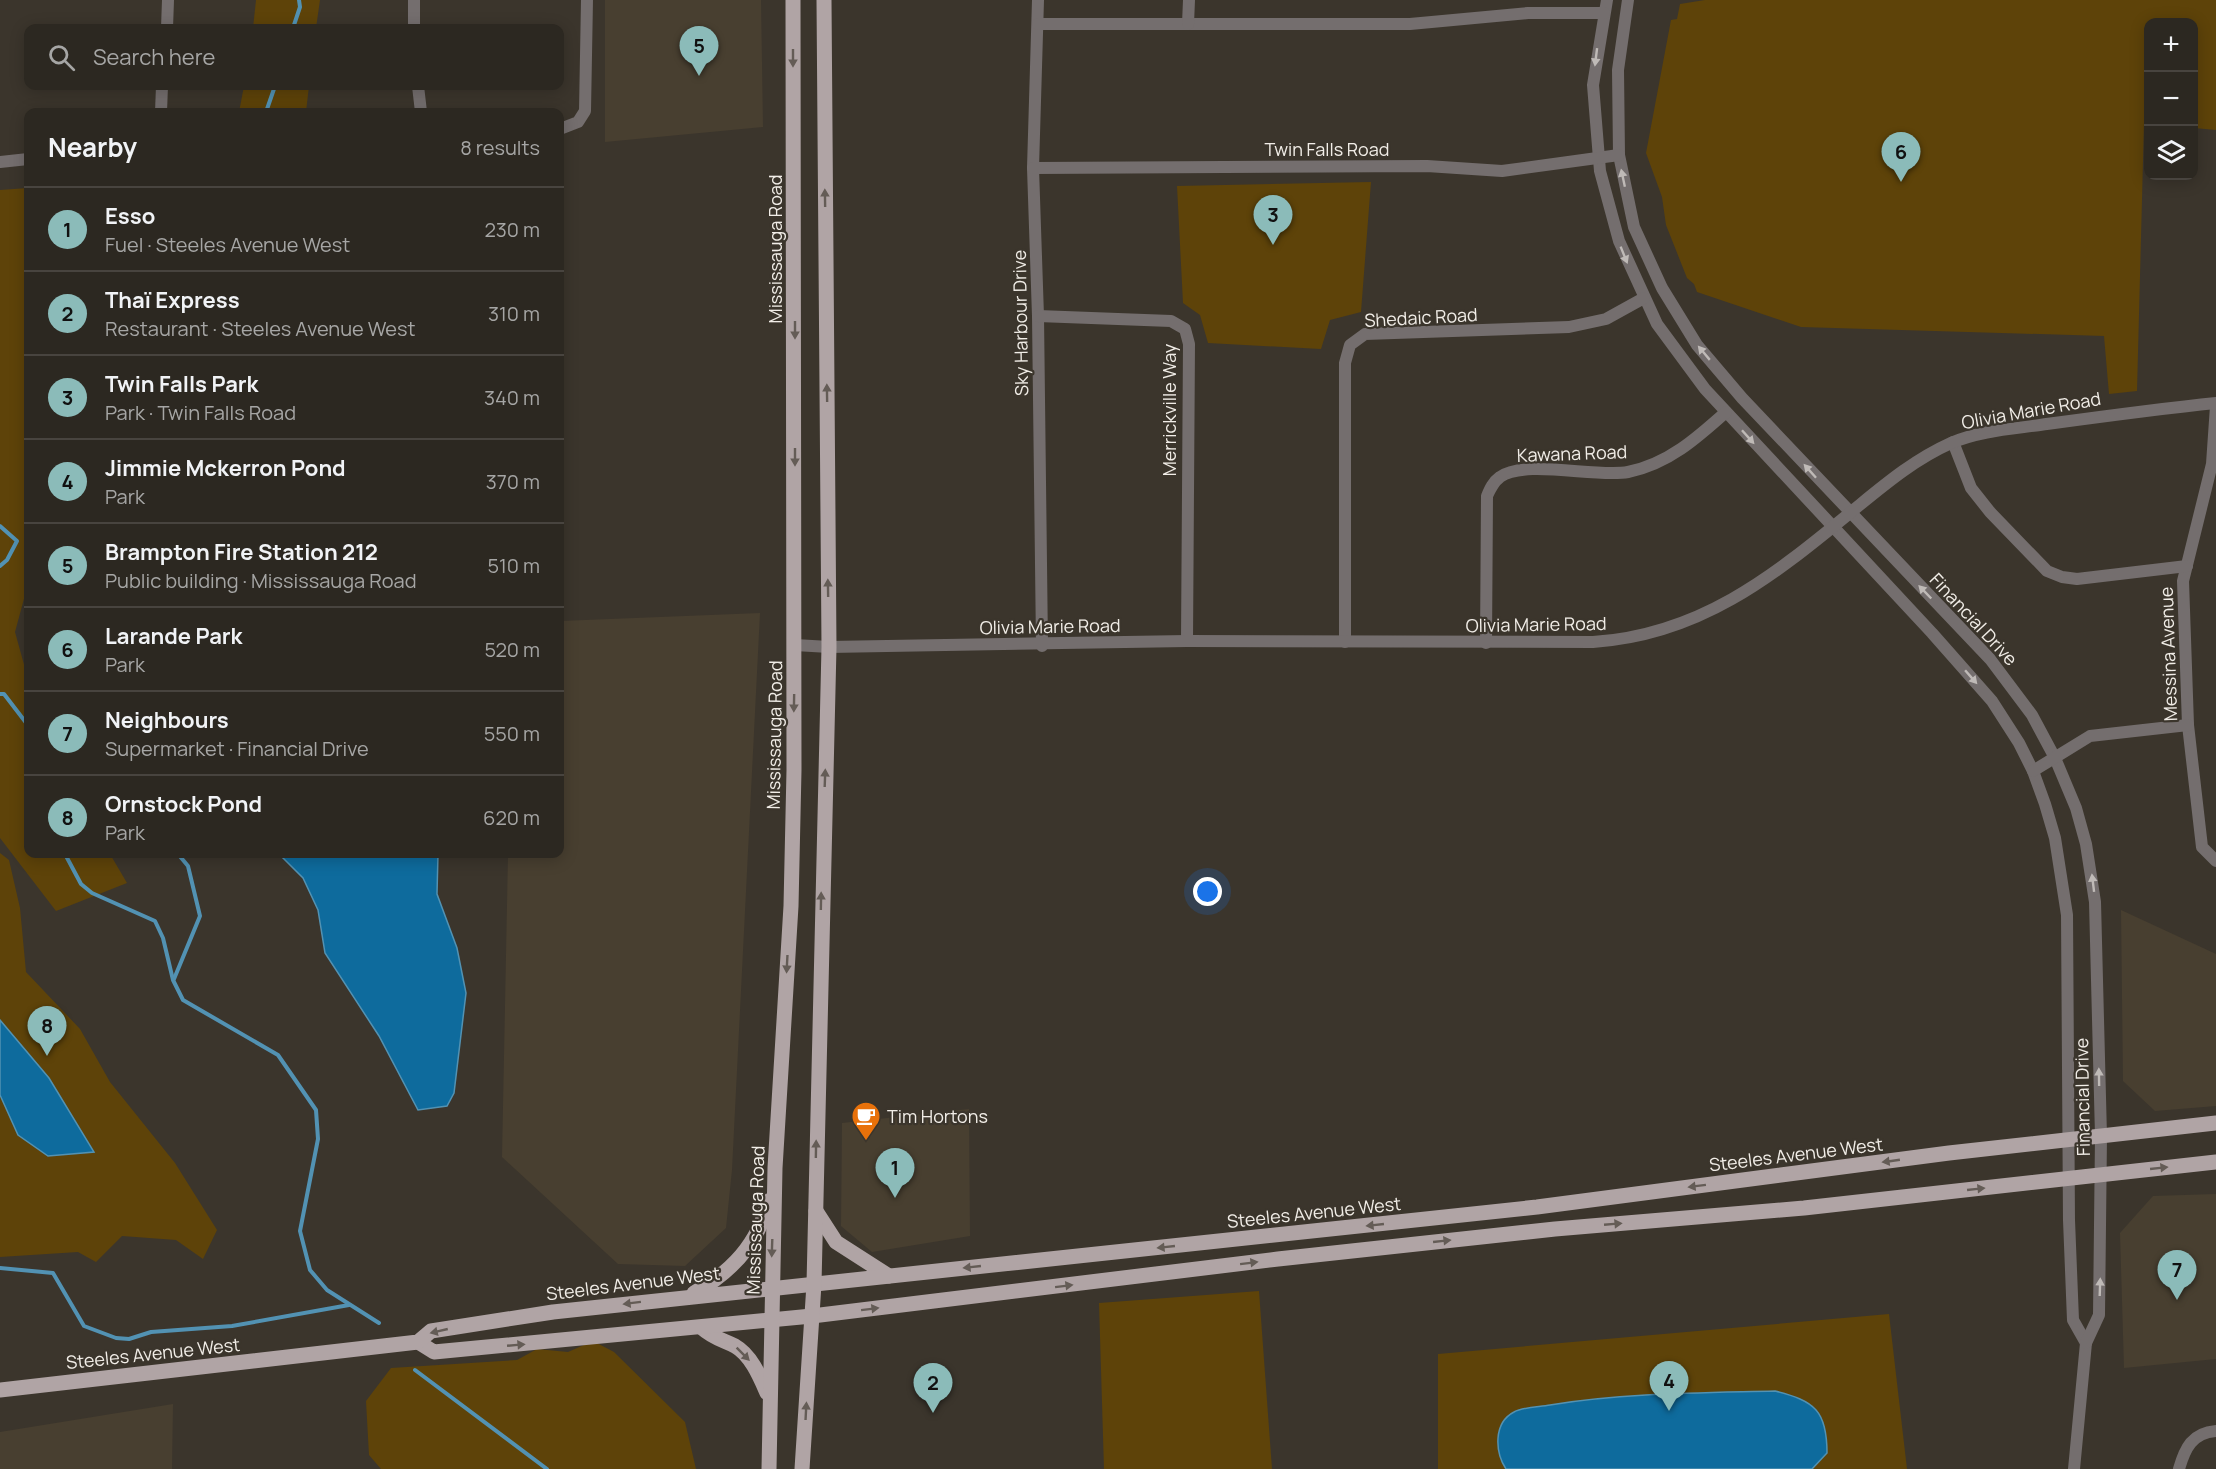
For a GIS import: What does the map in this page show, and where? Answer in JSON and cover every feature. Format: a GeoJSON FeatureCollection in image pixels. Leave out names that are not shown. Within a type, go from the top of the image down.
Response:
{"type":"FeatureCollection","features":[{"type":"Feature","properties":{"kind":"main road","name":"Mississauga Road"},"geometry":{"type":"LineString","coordinates":[[769,1469],[775,1168],[790,906],[795,645],[793,0]]}},
{"type":"Feature","properties":{"kind":"main road"},"geometry":{"type":"LineString","coordinates":[[802,1469],[814,1284],[829,647],[824,0]]}},
{"type":"Feature","properties":{"kind":"main road","name":"Steeles Avenue West"},"geometry":{"type":"LineString","coordinates":[[0,1390],[418,1342],[431,1331],[552,1312],[1537,1207],[2068,1139],[2216,1123]]}},
{"type":"Feature","properties":{"kind":"main road","name":"Steeles Avenue West"},"geometry":{"type":"LineString","coordinates":[[418,1342],[434,1352],[702,1328],[1278,1259],[1555,1229],[1803,1208],[2216,1162]]}},
{"type":"Feature","properties":{"kind":"main road"},"geometry":{"type":"LineString","coordinates":[[690,1296],[729,1270],[753,1240],[765,1213],[775,1168]]}},
{"type":"Feature","properties":{"kind":"main road"},"geometry":{"type":"LineString","coordinates":[[814,1208],[836,1242],[889,1276]]}},
{"type":"Feature","properties":{"kind":"main road"},"geometry":{"type":"LineString","coordinates":[[702,1328],[712,1337],[740,1350],[755,1368],[769,1397]]}},
{"type":"Feature","properties":{"kind":"street"},"geometry":{"type":"LineString","coordinates":[[166,24],[168,0]]}},
{"type":"Feature","properties":{"kind":"street"},"geometry":{"type":"LineString","coordinates":[[414,0],[414,24]]}},
{"type":"Feature","properties":{"kind":"street"},"geometry":{"type":"LineString","coordinates":[[564,127],[578,122],[586,105],[587,0]]}},
{"type":"Feature","properties":{"kind":"street","name":"Sky Harbour Drive"},"geometry":{"type":"LineString","coordinates":[[1038,0],[1034,168],[1042,645]]}},
{"type":"Feature","properties":{"kind":"street"},"geometry":{"type":"LineString","coordinates":[[1188,24],[1189,0]]}},
{"type":"Feature","properties":{"kind":"street","name":"Financial Drive"},"geometry":{"type":"LineString","coordinates":[[1628,0],[1618,70],[1619,155],[1634,227],[1662,288],[1697,345],[1742,398],[1849,514],[1990,659],[2032,715],[2055,758],[2079,817],[2095,902],[2101,1136],[2099,1315],[2086,1343]]}},
{"type":"Feature","properties":{"kind":"street"},"geometry":{"type":"LineString","coordinates":[[1038,24],[1410,24],[1606,6]]}},
{"type":"Feature","properties":{"kind":"street","name":"Financial Drive"},"geometry":{"type":"LineString","coordinates":[[1606,6],[1593,85],[1598,158],[1619,241],[1657,324],[1725,412],[1979,685],[2002,715],[2033,771],[2055,838],[2067,915],[2068,1139],[2073,1320],[2086,1343],[2087,1358],[2074,1469]]}},
{"type":"Feature","properties":{"kind":"street"},"geometry":{"type":"LineString","coordinates":[[160,108],[162,90]]}},
{"type":"Feature","properties":{"kind":"street"},"geometry":{"type":"LineString","coordinates":[[418,90],[421,108]]}},
{"type":"Feature","properties":{"kind":"street","name":"Twin Falls Road"},"geometry":{"type":"LineString","coordinates":[[1034,168],[1427,166],[1502,171],[1619,155]]}},
{"type":"Feature","properties":{"kind":"street"},"geometry":{"type":"LineString","coordinates":[[0,162],[24,159]]}},
{"type":"Feature","properties":{"kind":"street","name":"Shedaic Road"},"geometry":{"type":"LineString","coordinates":[[1345,642],[1345,363],[1350,345],[1357,338],[1373,334],[1569,327],[1606,319],[1644,298]]}},
{"type":"Feature","properties":{"kind":"street","name":"Merrickville Way"},"geometry":{"type":"LineString","coordinates":[[1038,316],[1172,321],[1185,328],[1189,344],[1186,641]]}},
{"type":"Feature","properties":{"kind":"street","name":"Olivia Marie Road"},"geometry":{"type":"LineString","coordinates":[[795,645],[829,647],[1186,641],[1630,640],[1681,625],[1730,601],[1832,527],[1915,462],[1953,442],[2002,431],[2146,410],[2216,405]]}},
{"type":"Feature","properties":{"kind":"street","name":"Messina Avenue"},"geometry":{"type":"LineString","coordinates":[[2216,405],[2212,464],[2183,581],[2188,725],[2202,847],[2216,861]]}},
{"type":"Feature","properties":{"kind":"street","name":"Kawana Road"},"geometry":{"type":"LineString","coordinates":[[1486,642],[1487,496],[1492,484],[1510,472],[1626,473],[1656,464],[1691,442],[1725,412]]}},
{"type":"Feature","properties":{"kind":"street"},"geometry":{"type":"LineString","coordinates":[[1953,442],[1971,488],[1990,512],[2047,572],[2077,579],[2187,566]]}},
{"type":"Feature","properties":{"kind":"street"},"geometry":{"type":"LineString","coordinates":[[2033,771],[2090,736],[2188,725]]}},
{"type":"Feature","properties":{"kind":"street"},"geometry":{"type":"LineString","coordinates":[[2179,1469],[2189,1444],[2202,1434],[2216,1431]]}},
{"type":"Feature","properties":{"kind":"shaded area"},"geometry":{"type":"Polygon","coordinates":[[[256,0],[320,0],[317,24],[253,24],[256,0]]]}},
{"type":"Feature","properties":{"kind":"shaded area"},"geometry":{"type":"Polygon","coordinates":[[[605,0],[761,0],[763,127],[605,142],[605,0]]]}},
{"type":"Feature","properties":{"kind":"shaded area"},"geometry":{"type":"Polygon","coordinates":[[[1705,0],[2216,0],[2216,130],[2198,128],[2198,18],[2144,18],[2144,123],[2137,391],[2109,394],[2104,336],[1801,327],[1697,292],[1694,284],[1687,278],[1666,225],[1662,197],[1646,153],[1671,20],[1677,19],[1680,4],[1705,0]]]}},
{"type":"Feature","properties":{"kind":"shaded area"},"geometry":{"type":"Polygon","coordinates":[[[243,90],[309,90],[306,108],[240,108],[243,90]]]}},
{"type":"Feature","properties":{"kind":"shaded area"},"geometry":{"type":"Polygon","coordinates":[[[1371,182],[1361,312],[1330,320],[1321,349],[1208,343],[1200,315],[1183,303],[1177,186],[1371,182]]]}},
{"type":"Feature","properties":{"kind":"shaded area"},"geometry":{"type":"Polygon","coordinates":[[[24,188],[24,599],[15,632],[24,665],[24,858],[112,858],[127,883],[56,911],[0,838],[0,190],[24,188]]]}},
{"type":"Feature","properties":{"kind":"shaded area"},"geometry":{"type":"Polygon","coordinates":[[[760,613],[732,1170],[726,1228],[685,1266],[618,1264],[502,1157],[508,858],[564,858],[564,621],[760,613]]]}},
{"type":"Feature","properties":{"kind":"shaded area"},"geometry":{"type":"Polygon","coordinates":[[[0,853],[9,860],[20,908],[26,972],[80,1029],[110,1082],[175,1163],[217,1230],[203,1259],[176,1240],[122,1236],[96,1262],[78,1252],[0,1257],[0,853]]]}},
{"type":"Feature","properties":{"kind":"shaded area"},"geometry":{"type":"Polygon","coordinates":[[[2121,910],[2216,954],[2216,1106],[2155,1111],[2123,1081],[2121,910]]]}},
{"type":"Feature","properties":{"kind":"shaded area"},"geometry":{"type":"Polygon","coordinates":[[[969,1109],[970,1236],[872,1252],[841,1226],[842,1123],[969,1109]]]}},
{"type":"Feature","properties":{"kind":"shaded area"},"geometry":{"type":"Polygon","coordinates":[[[2216,1194],[2216,1359],[2124,1368],[2120,1233],[2153,1196],[2216,1194]]]}},
{"type":"Feature","properties":{"kind":"shaded area"},"geometry":{"type":"Polygon","coordinates":[[[1259,1291],[1272,1469],[1104,1469],[1099,1303],[1259,1291]]]}},
{"type":"Feature","properties":{"kind":"shaded area"},"geometry":{"type":"Polygon","coordinates":[[[1889,1314],[1907,1469],[1438,1469],[1438,1354],[1889,1314]]]}},
{"type":"Feature","properties":{"kind":"shaded area"},"geometry":{"type":"Polygon","coordinates":[[[593,1341],[614,1352],[685,1422],[696,1469],[381,1469],[369,1455],[366,1401],[391,1368],[517,1360],[537,1349],[568,1352],[593,1341]]]}},
{"type":"Feature","properties":{"kind":"shaded area"},"geometry":{"type":"Polygon","coordinates":[[[173,1404],[172,1469],[0,1469],[0,1432],[173,1404]]]}},
{"type":"Feature","properties":{"kind":"water"},"geometry":{"type":"Polygon","coordinates":[[[283,858],[438,858],[437,894],[457,948],[466,993],[454,1093],[447,1106],[418,1110],[379,1036],[325,953],[318,910],[303,878],[283,858]]]}},
{"type":"Feature","properties":{"kind":"water"},"geometry":{"type":"Polygon","coordinates":[[[0,1020],[49,1078],[94,1152],[48,1156],[18,1135],[0,1095],[0,1020]]]}},
{"type":"Feature","properties":{"kind":"water"},"geometry":{"type":"Polygon","coordinates":[[[1775,1391],[1809,1404],[1821,1418],[1825,1427],[1827,1453],[1812,1469],[1506,1469],[1498,1446],[1502,1423],[1514,1412],[1522,1409],[1634,1396],[1775,1391]]]}},
{"type":"Feature","properties":{"kind":"waterway"},"geometry":{"type":"LineString","coordinates":[[294,24],[300,7],[299,0]]}},
{"type":"Feature","properties":{"kind":"waterway"},"geometry":{"type":"LineString","coordinates":[[267,108],[274,90]]}},
{"type":"Feature","properties":{"kind":"waterway"},"geometry":{"type":"LineString","coordinates":[[0,526],[17,541],[7,560],[0,566]]}},
{"type":"Feature","properties":{"kind":"waterway"},"geometry":{"type":"LineString","coordinates":[[0,694],[4,694],[24,720]]}},
{"type":"Feature","properties":{"kind":"waterway"},"geometry":{"type":"LineString","coordinates":[[67,858],[81,884],[92,893],[155,921],[163,938],[173,980],[183,1000],[278,1055],[316,1110],[318,1139],[300,1231],[310,1270],[327,1290],[379,1323]]}},
{"type":"Feature","properties":{"kind":"waterway"},"geometry":{"type":"LineString","coordinates":[[174,979],[200,916],[188,866],[181,858]]}},
{"type":"Feature","properties":{"kind":"waterway"},"geometry":{"type":"LineString","coordinates":[[0,1268],[53,1273],[84,1326],[116,1338],[129,1339],[151,1332],[232,1326],[349,1305]]}},
{"type":"Feature","properties":{"kind":"waterway"},"geometry":{"type":"LineString","coordinates":[[415,1370],[547,1469]]}},
{"type":"Feature","properties":{"kind":"place","name":"Brampton Fire Station 212"},"geometry":{"type":"Point","coordinates":[699,76]}},
{"type":"Feature","properties":{"kind":"place","name":"Larande Park"},"geometry":{"type":"Point","coordinates":[1901,182]}},
{"type":"Feature","properties":{"kind":"place","name":"Twin Falls Park"},"geometry":{"type":"Point","coordinates":[1273,245]}},
{"type":"Feature","properties":{"kind":"place","name":"Ornstock Pond"},"geometry":{"type":"Point","coordinates":[47,1056]}},
{"type":"Feature","properties":{"kind":"place","name":"Tim Hortons"},"geometry":{"type":"Point","coordinates":[866,1142]}},
{"type":"Feature","properties":{"kind":"place","name":"Esso"},"geometry":{"type":"Point","coordinates":[895,1198]}},
{"type":"Feature","properties":{"kind":"place","name":"Neighbours"},"geometry":{"type":"Point","coordinates":[2177,1300]}},
{"type":"Feature","properties":{"kind":"place","name":"Jimmie Mckerron Pond"},"geometry":{"type":"Point","coordinates":[1669,1411]}},
{"type":"Feature","properties":{"kind":"place","name":"Thaï Express"},"geometry":{"type":"Point","coordinates":[933,1413]}}]}
